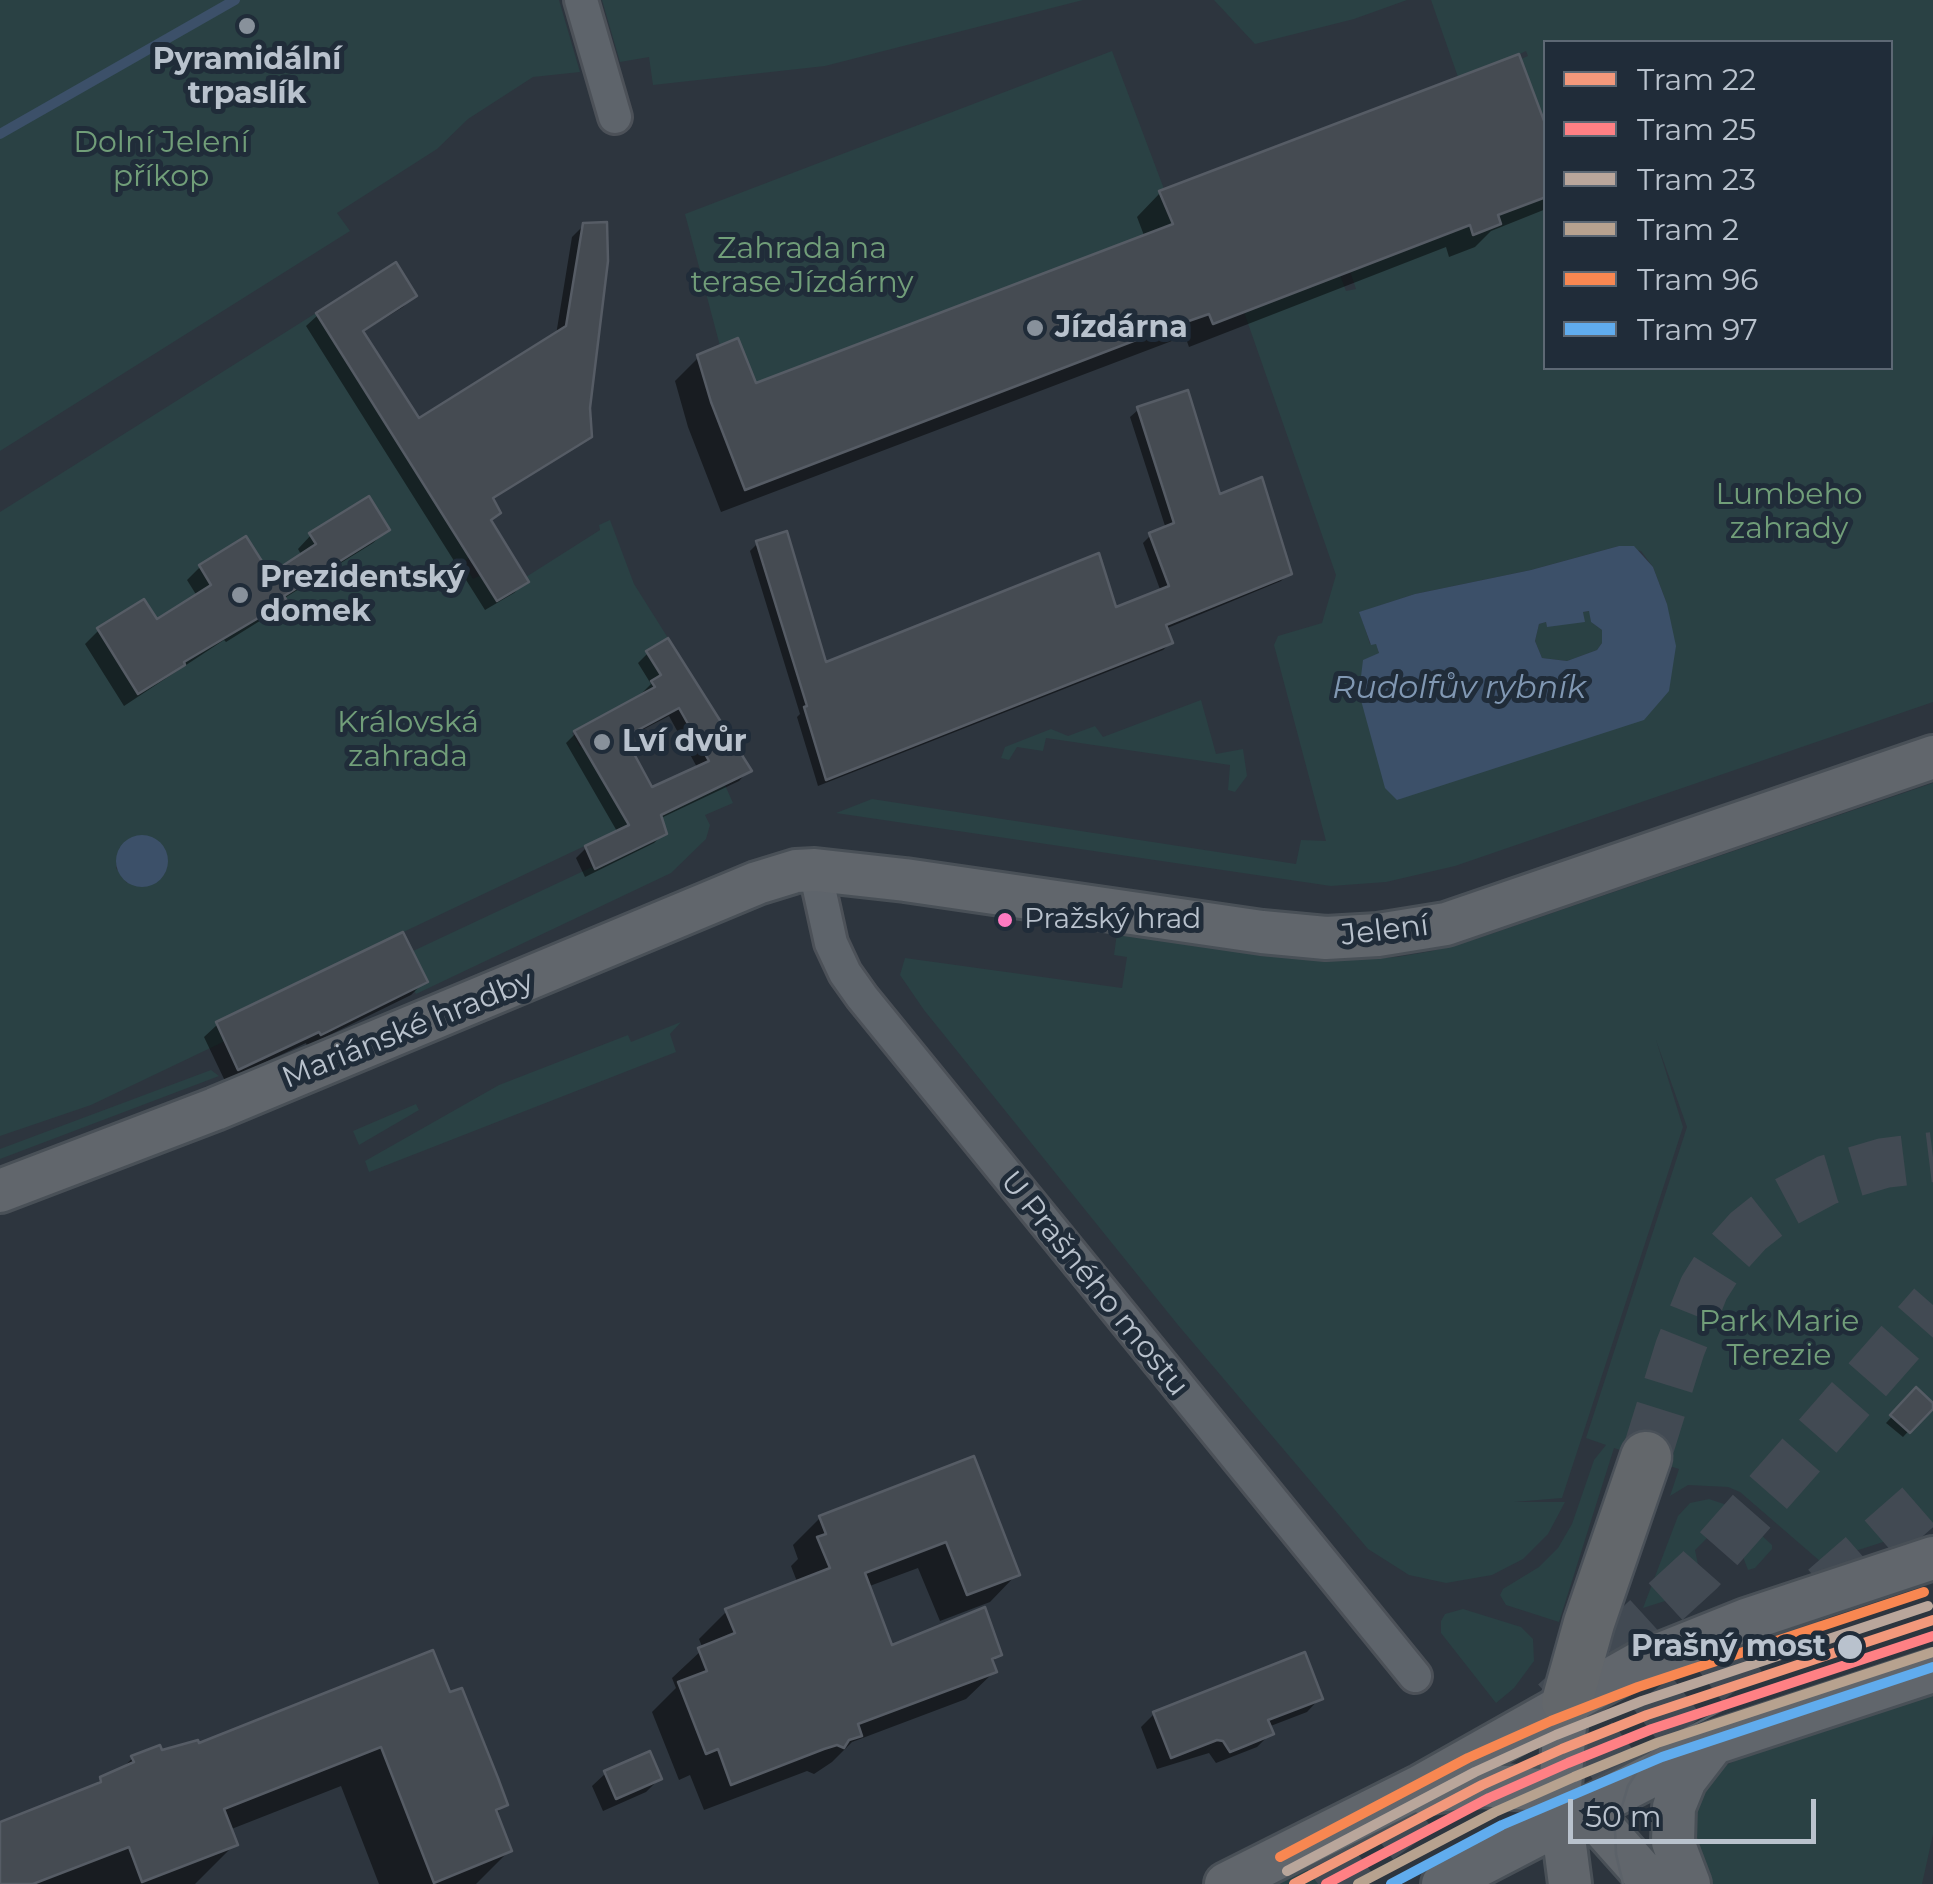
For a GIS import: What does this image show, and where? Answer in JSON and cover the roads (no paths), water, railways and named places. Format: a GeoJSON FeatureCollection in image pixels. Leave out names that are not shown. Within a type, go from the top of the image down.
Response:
{"type":"FeatureCollection","features":[{"type":"Feature","properties":{"kind":"highway"},"geometry":{"type":"LineString","coordinates":[[1567,1702],[1646,1457]]}},
{"type":"Feature","properties":{"kind":"main road","name":"Jelení"},"geometry":{"type":"LineString","coordinates":[[814,870],[1262,932],[1326,938],[1378,936],[1446,924],[1933,757]]}},
{"type":"Feature","properties":{"kind":"main road","name":"Mariánské hradby"},"geometry":{"type":"LineString","coordinates":[[0,1191],[296,1076],[766,880],[814,870]]}},
{"type":"Feature","properties":{"kind":"main road"},"geometry":{"type":"LineString","coordinates":[[1226,1884],[1380,1807],[1641,1662],[1693,1640],[1933,1558]]}},
{"type":"Feature","properties":{"kind":"main road"},"geometry":{"type":"LineString","coordinates":[[1443,1884],[1567,1810],[1714,1743],[1933,1671]]}},
{"type":"Feature","properties":{"kind":"main road"},"geometry":{"type":"LineString","coordinates":[[1567,1702],[1570,1884]]}},
{"type":"Feature","properties":{"kind":"main road"},"geometry":{"type":"LineString","coordinates":[[1689,1884],[1673,1842],[1674,1807],[1685,1780],[1714,1743]]}},
{"type":"Feature","properties":{"kind":"main road"},"geometry":{"type":"LineString","coordinates":[[1380,1807],[1424,1793],[1482,1785],[1539,1790],[1606,1830],[1654,1884]]}},
{"type":"Feature","properties":{"kind":"street"},"geometry":{"type":"LineString","coordinates":[[581,0],[614,117]]}},
{"type":"Feature","properties":{"kind":"street","name":"U Prašného mostu"},"geometry":{"type":"LineString","coordinates":[[814,870],[828,935],[845,973],[960,1120],[1414,1676]]}},
{"type":"Feature","properties":{"kind":"water","name":"Rudolfův rybník"},"geometry":{"type":"Polygon","coordinates":[[[1619,546],[1634,546],[1653,567],[1667,604],[1676,646],[1669,691],[1644,720],[1397,800],[1385,788],[1359,693],[1363,660],[1379,653],[1376,644],[1371,645],[1359,612],[1415,594],[1531,570],[1619,546]],[[1589,611],[1583,612],[1585,622],[1547,627],[1546,622],[1539,624],[1535,641],[1542,658],[1567,661],[1597,650],[1602,643],[1602,630],[1591,622],[1589,611]]]}},
{"type":"Feature","properties":{"kind":"water"},"geometry":{"type":"Polygon","coordinates":[[[142,835],[160,843],[168,861],[160,879],[142,887],[124,879],[116,861],[124,843],[142,835]]]}},
{"type":"Feature","properties":{"kind":"waterway"},"geometry":{"type":"LineString","coordinates":[[0,134],[235,0]]}},
{"type":"Feature","properties":{"kind":"tunnel"},"geometry":{"type":"LineString","coordinates":[[1646,1457],[1680,1348],[1704,1288],[1721,1261],[1748,1231],[1782,1204],[1827,1180],[1884,1163],[1933,1157]]}},
{"type":"Feature","properties":{"kind":"tunnel"},"geometry":{"type":"LineString","coordinates":[[1555,1703],[1700,1570],[1933,1305]]}},
{"type":"Feature","properties":{"kind":"tunnel"},"geometry":{"type":"LineString","coordinates":[[1528,1818],[1799,1611],[1933,1494]]}},
{"type":"Feature","properties":{"kind":"tunnel"},"geometry":{"type":"LineString","coordinates":[[1318,1884],[1465,1775]]}},
{"type":"Feature","properties":{"kind":"tram line","name":"96"},"geometry":{"type":"LineString","coordinates":[[1280,1857],[1468,1758],[1551,1721],[1638,1687],[1924,1592]]}},
{"type":"Feature","properties":{"kind":"tram line","name":"23"},"geometry":{"type":"LineString","coordinates":[[1287,1871],[1475,1772],[1556,1735],[1642,1701],[1928,1606]]}},
{"type":"Feature","properties":{"kind":"tram line","name":"22"},"geometry":{"type":"LineString","coordinates":[[1294,1884],[1482,1785],[1562,1749],[1647,1715],[1933,1620]]}},
{"type":"Feature","properties":{"kind":"tram line","name":"25"},"geometry":{"type":"LineString","coordinates":[[1326,1884],[1489,1798],[1568,1763],[1652,1729],[1933,1636]]}},
{"type":"Feature","properties":{"kind":"tram line","name":"2"},"geometry":{"type":"LineString","coordinates":[[1358,1884],[1495,1812],[1657,1743],[1933,1652]]}},
{"type":"Feature","properties":{"kind":"tram line","name":"97"},"geometry":{"type":"LineString","coordinates":[[1391,1884],[1502,1825],[1662,1757],[1933,1667]]}},
{"type":"Feature","properties":{"kind":"tram line"},"geometry":{"type":"LineString","coordinates":[[1623,1884],[1615,1830],[1628,1786],[1645,1759],[1666,1739],[1728,1707]]}},
{"type":"Feature","properties":{"kind":"place","name":"Pyramidální trpaslík"},"geometry":{"type":"Point","coordinates":[247,26]}},
{"type":"Feature","properties":{"kind":"place","name":"Jízdárna"},"geometry":{"type":"Point","coordinates":[1035,328]}},
{"type":"Feature","properties":{"kind":"place","name":"Prezidentský domek"},"geometry":{"type":"Point","coordinates":[240,595]}},
{"type":"Feature","properties":{"kind":"place","name":"Lví dvůr"},"geometry":{"type":"Point","coordinates":[602,742]}},
{"type":"Feature","properties":{"kind":"place","name":"Pražský hrad"},"geometry":{"type":"Point","coordinates":[1005,920]}},
{"type":"Feature","properties":{"kind":"place","name":"Prašný most"},"geometry":{"type":"Point","coordinates":[1850,1647]}},
{"type":"Feature","properties":{"kind":"park label","name":"Dolní Jelení příkop"},"geometry":{"type":"Point","coordinates":[161,160]}},
{"type":"Feature","properties":{"kind":"park label","name":"Zahrada na terase Jízdárny"},"geometry":{"type":"Point","coordinates":[802,266]}},
{"type":"Feature","properties":{"kind":"park label","name":"Lumbeho zahrady"},"geometry":{"type":"Point","coordinates":[1789,512]}},
{"type":"Feature","properties":{"kind":"park label","name":"Královská zahrada"},"geometry":{"type":"Point","coordinates":[408,740]}},
{"type":"Feature","properties":{"kind":"park label","name":"Park Marie Terezie"},"geometry":{"type":"Point","coordinates":[1779,1339]}}]}
